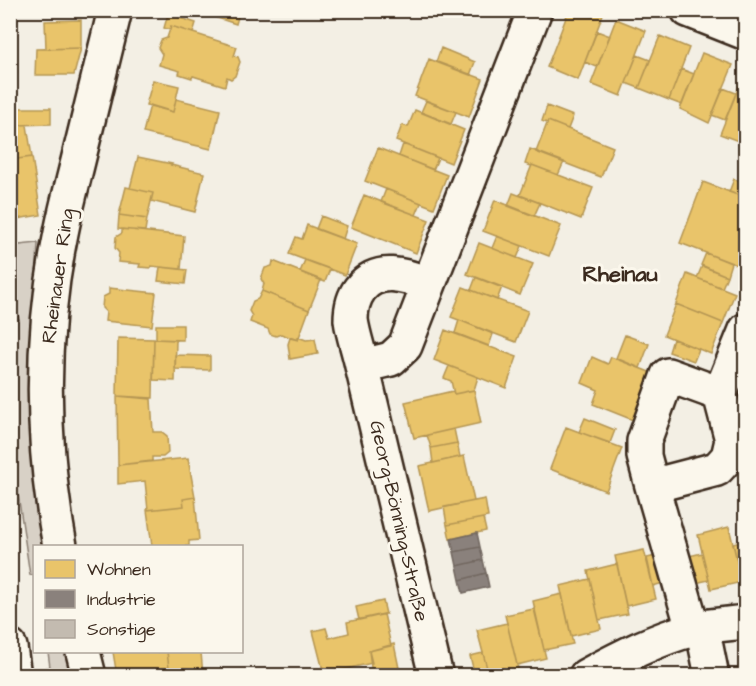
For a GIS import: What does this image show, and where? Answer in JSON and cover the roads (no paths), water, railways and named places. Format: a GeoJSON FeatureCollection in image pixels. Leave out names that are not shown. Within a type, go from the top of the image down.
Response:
{"type":"FeatureCollection","features":[{"type":"Feature","properties":{"kind":"street","name":"Rheinauer Ring"},"geometry":{"type":"LineString","coordinates":[[60,545],[54,514],[46,429],[46,362],[52,294],[61,233],[115,10]]}},
{"type":"Feature","properties":{"kind":"street"},"geometry":{"type":"LineString","coordinates":[[362,366],[391,359],[405,346],[534,10]]}},
{"type":"Feature","properties":{"kind":"street"},"geometry":{"type":"LineString","coordinates":[[688,10],[746,33]]}},
{"type":"Feature","properties":{"kind":"street","name":"Georg-Bönning-Straße"},"geometry":{"type":"LineString","coordinates":[[428,284],[405,275],[386,274],[366,281],[354,297],[351,320],[436,675]]}},
{"type":"Feature","properties":{"kind":"street"},"geometry":{"type":"LineString","coordinates":[[652,486],[717,469],[728,457],[732,440],[720,394],[746,330]]}},
{"type":"Feature","properties":{"kind":"street"},"geometry":{"type":"LineString","coordinates":[[712,675],[652,486],[644,456],[644,441],[668,375],[720,394]]}},
{"type":"Feature","properties":{"kind":"street"},"geometry":{"type":"LineString","coordinates":[[586,675],[652,644],[698,628],[746,622]]}},
{"type":"Feature","properties":{"kind":"street"},"geometry":{"type":"LineString","coordinates":[[83,653],[88,675]]}},
{"type":"Feature","properties":{"kind":"district","name":"Rheinau"},"geometry":{"type":"Point","coordinates":[620,274]}}]}
